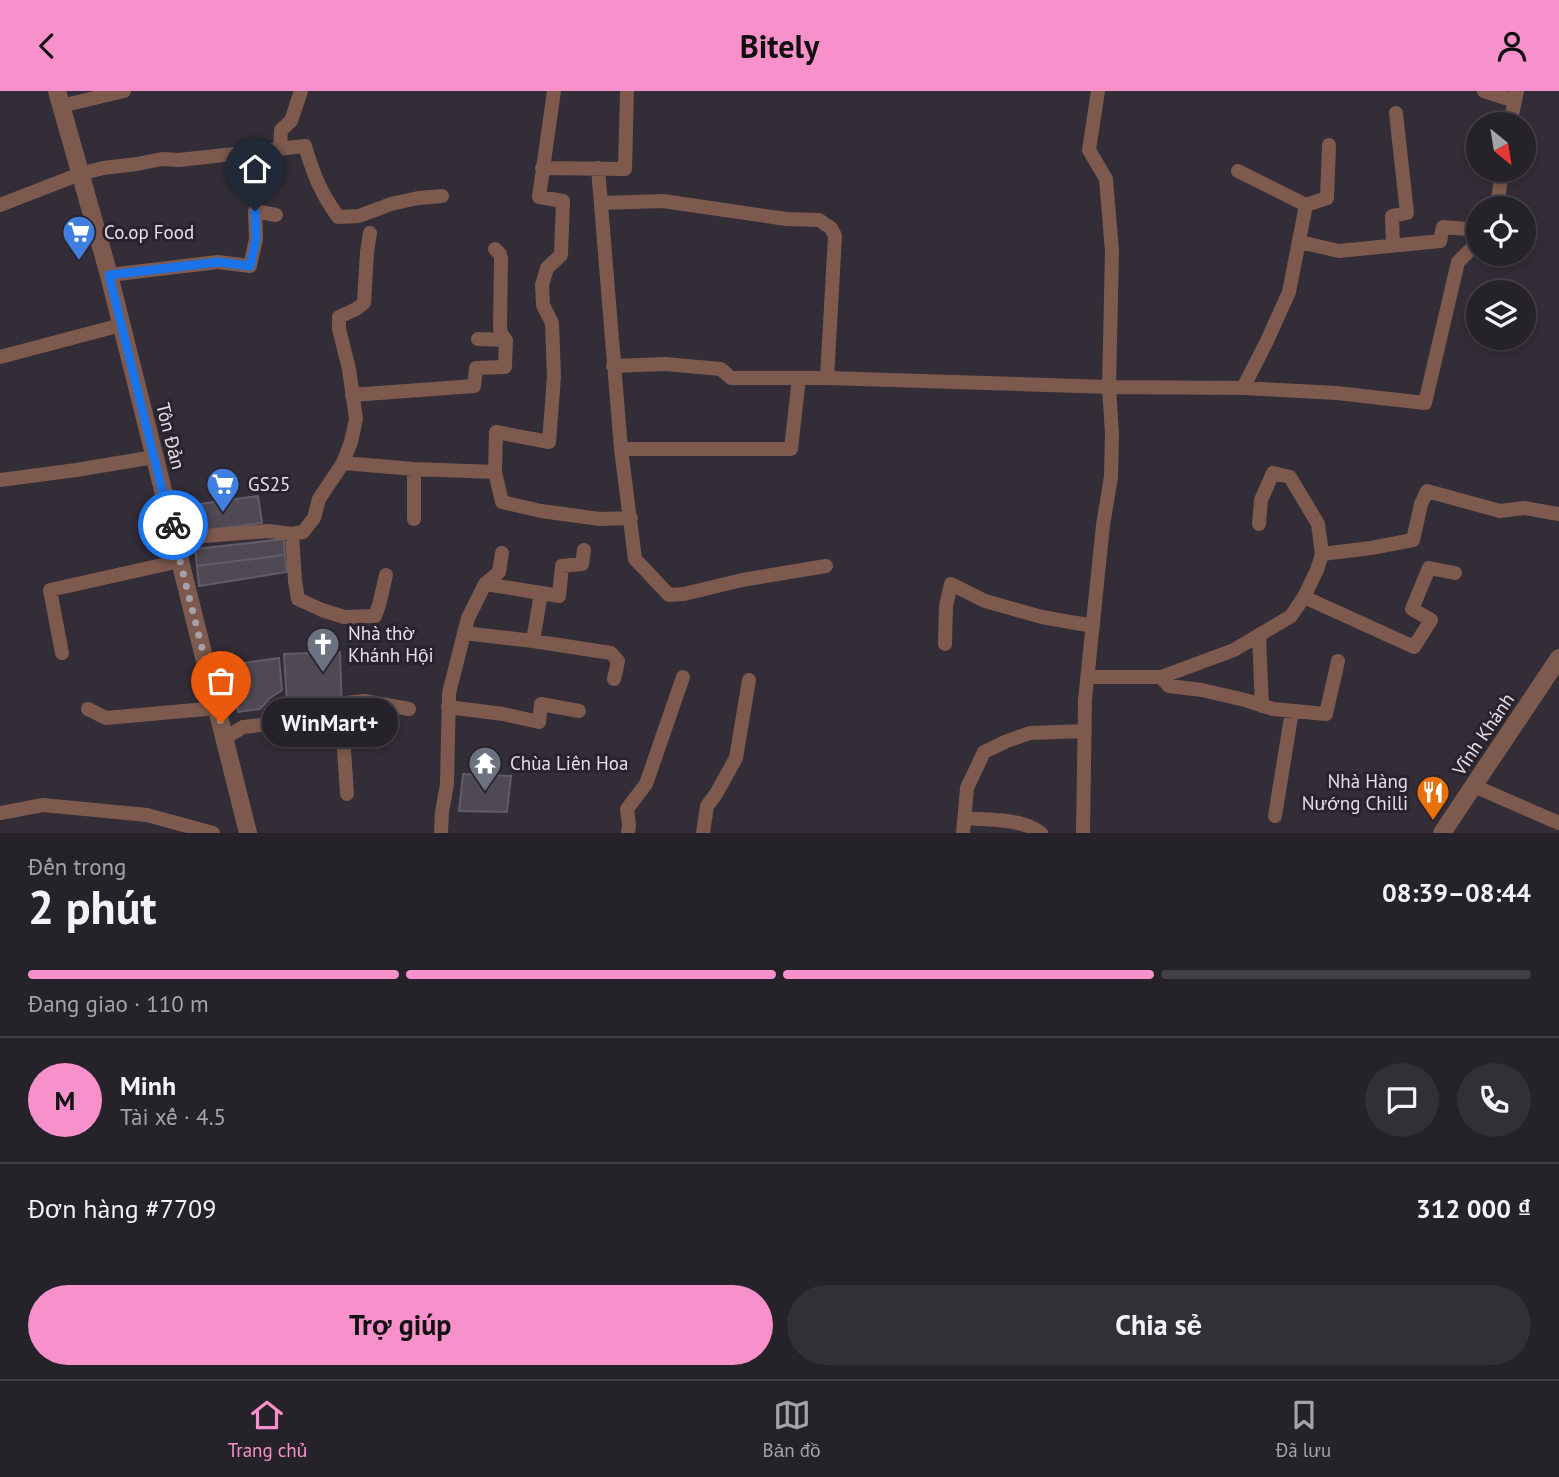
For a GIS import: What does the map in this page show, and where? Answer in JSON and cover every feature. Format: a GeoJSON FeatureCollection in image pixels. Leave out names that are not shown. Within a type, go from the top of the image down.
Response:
{"type":"FeatureCollection","features":[{"type":"Feature","properties":{"kind":"street","name":"Tôn Đản"},"geometry":{"type":"LineString","coordinates":[[59,99],[109,275],[163,494],[178,538],[180,561],[248,833]]}},
{"type":"Feature","properties":{"kind":"street","name":"Vĩnh Khánh"},"geometry":{"type":"LineString","coordinates":[[1442,833],[1559,657]]}},
{"type":"Feature","properties":{"kind":"lane"},"geometry":{"type":"LineString","coordinates":[[59,99],[124,91]]}},
{"type":"Feature","properties":{"kind":"lane"},"geometry":{"type":"LineString","coordinates":[[280,149],[281,130],[291,121],[301,91]]}},
{"type":"Feature","properties":{"kind":"lane"},"geometry":{"type":"LineString","coordinates":[[554,91],[539,197],[563,201],[561,255],[547,268],[542,285],[543,305],[552,323],[554,377],[549,442],[496,432],[495,472],[502,502],[600,520],[631,518]]}},
{"type":"Feature","properties":{"kind":"lane"},"geometry":{"type":"LineString","coordinates":[[542,168],[625,169],[627,91]]}},
{"type":"Feature","properties":{"kind":"lane"},"geometry":{"type":"LineString","coordinates":[[1083,833],[1085,700],[1102,525],[1111,477],[1112,434],[1109,387],[1112,251],[1106,179],[1089,150],[1098,91]]}},
{"type":"Feature","properties":{"kind":"lane"},"geometry":{"type":"LineString","coordinates":[[1484,91],[1516,96]]}},
{"type":"Feature","properties":{"kind":"lane"},"geometry":{"type":"LineString","coordinates":[[1393,245],[1392,216],[1407,213],[1396,113]]}},
{"type":"Feature","properties":{"kind":"lane"},"geometry":{"type":"LineString","coordinates":[[1238,171],[1306,205],[1327,198],[1329,145]]}},
{"type":"Feature","properties":{"kind":"lane"},"geometry":{"type":"LineString","coordinates":[[0,205],[80,174],[103,168],[162,159],[179,160],[305,146],[322,194],[338,217],[359,216],[391,204],[442,196]]}},
{"type":"Feature","properties":{"kind":"lane"},"geometry":{"type":"LineString","coordinates":[[598,168],[613,366],[635,559],[669,595],[827,566]]}},
{"type":"Feature","properties":{"kind":"lane"},"geometry":{"type":"LineString","coordinates":[[602,203],[663,201],[786,219],[819,220],[831,228],[835,236],[827,378]]}},
{"type":"Feature","properties":{"kind":"lane"},"geometry":{"type":"LineString","coordinates":[[1243,388],[1289,292],[1306,205]]}},
{"type":"Feature","properties":{"kind":"lane"},"geometry":{"type":"LineString","coordinates":[[109,275],[218,262],[250,266],[256,239],[255,211],[276,215]]}},
{"type":"Feature","properties":{"kind":"lane"},"geometry":{"type":"LineString","coordinates":[[1300,242],[1339,251],[1440,241],[1443,227],[1466,229]]}},
{"type":"Feature","properties":{"kind":"lane"},"geometry":{"type":"LineString","coordinates":[[178,538],[269,531],[292,534],[303,532],[314,518],[319,499],[343,463],[356,419],[349,369],[339,329],[340,317],[364,303],[370,233]]}},
{"type":"Feature","properties":{"kind":"lane"},"geometry":{"type":"LineString","coordinates":[[352,395],[474,386],[476,368],[505,367],[506,340],[500,327],[501,259],[495,249]]}},
{"type":"Feature","properties":{"kind":"lane"},"geometry":{"type":"LineString","coordinates":[[613,366],[665,364],[720,369],[731,378],[1243,388],[1337,393],[1425,403],[1458,262],[1466,254]]}},
{"type":"Feature","properties":{"kind":"lane"},"geometry":{"type":"LineString","coordinates":[[0,357],[121,325]]}},
{"type":"Feature","properties":{"kind":"lane"},"geometry":{"type":"LineString","coordinates":[[478,339],[506,340]]}},
{"type":"Feature","properties":{"kind":"lane"},"geometry":{"type":"LineString","coordinates":[[621,449],[792,449],[799,378]]}},
{"type":"Feature","properties":{"kind":"lane"},"geometry":{"type":"LineString","coordinates":[[0,480],[154,457]]}},
{"type":"Feature","properties":{"kind":"lane"},"geometry":{"type":"LineString","coordinates":[[343,463],[495,472]]}},
{"type":"Feature","properties":{"kind":"lane"},"geometry":{"type":"LineString","coordinates":[[414,469],[414,519]]}},
{"type":"Feature","properties":{"kind":"lane"},"geometry":{"type":"LineString","coordinates":[[1088,677],[1161,677],[1234,650],[1291,616],[1304,597],[1322,554],[1318,524],[1290,477],[1273,474],[1261,501],[1259,524]]}},
{"type":"Feature","properties":{"kind":"lane"},"geometry":{"type":"LineString","coordinates":[[1322,554],[1413,540],[1421,504],[1427,491],[1500,511],[1524,508],[1559,514]]}},
{"type":"Feature","properties":{"kind":"lane"},"geometry":{"type":"LineString","coordinates":[[292,534],[298,599],[322,610],[344,617],[375,616],[386,575]]}},
{"type":"Feature","properties":{"kind":"lane"},"geometry":{"type":"LineString","coordinates":[[485,584],[559,596],[562,566],[582,563],[584,550]]}},
{"type":"Feature","properties":{"kind":"lane"},"geometry":{"type":"LineString","coordinates":[[441,833],[447,784],[449,693],[468,618],[485,584],[499,572],[502,553]]}},
{"type":"Feature","properties":{"kind":"lane"},"geometry":{"type":"LineString","coordinates":[[62,653],[50,590],[180,561]]}},
{"type":"Feature","properties":{"kind":"lane"},"geometry":{"type":"LineString","coordinates":[[1304,597],[1414,647],[1431,620],[1412,609],[1429,568],[1455,573]]}},
{"type":"Feature","properties":{"kind":"lane"},"geometry":{"type":"LineString","coordinates":[[945,644],[946,606],[951,584],[985,601],[1042,617],[1093,626]]}},
{"type":"Feature","properties":{"kind":"lane"},"geometry":{"type":"LineString","coordinates":[[533,641],[541,593]]}},
{"type":"Feature","properties":{"kind":"lane"},"geometry":{"type":"LineString","coordinates":[[464,633],[611,653],[618,661],[614,679]]}},
{"type":"Feature","properties":{"kind":"lane"},"geometry":{"type":"LineString","coordinates":[[1259,636],[1262,706]]}},
{"type":"Feature","properties":{"kind":"lane"},"geometry":{"type":"LineString","coordinates":[[1161,677],[1169,686],[1202,690],[1273,709],[1326,714],[1338,660]]}},
{"type":"Feature","properties":{"kind":"lane"},"geometry":{"type":"LineString","coordinates":[[628,833],[627,809],[646,784],[682,677]]}},
{"type":"Feature","properties":{"kind":"lane"},"geometry":{"type":"LineString","coordinates":[[703,833],[707,806],[736,758],[748,680]]}},
{"type":"Feature","properties":{"kind":"lane"},"geometry":{"type":"LineString","coordinates":[[347,794],[346,703],[364,701],[409,709]]}},
{"type":"Feature","properties":{"kind":"lane"},"geometry":{"type":"LineString","coordinates":[[448,707],[539,722],[541,704],[579,711]]}},
{"type":"Feature","properties":{"kind":"lane"},"geometry":{"type":"LineString","coordinates":[[88,709],[106,718],[217,708]]}},
{"type":"Feature","properties":{"kind":"lane"},"geometry":{"type":"LineString","coordinates":[[1275,816],[1292,711]]}},
{"type":"Feature","properties":{"kind":"lane"},"geometry":{"type":"LineString","coordinates":[[225,738],[243,727],[289,723],[310,728],[346,725]]}},
{"type":"Feature","properties":{"kind":"lane"},"geometry":{"type":"LineString","coordinates":[[1041,833],[1032,827],[1012,823],[964,826],[967,788],[984,752],[1007,740],[1030,733],[1085,731]]}},
{"type":"Feature","properties":{"kind":"lane"},"geometry":{"type":"LineString","coordinates":[[1474,786],[1559,823]]}},
{"type":"Feature","properties":{"kind":"lane"},"geometry":{"type":"LineString","coordinates":[[0,813],[43,805],[147,815],[213,833]]}},
{"type":"Feature","properties":{"kind":"building","name":"GS25"},"geometry":{"type":"Polygon","coordinates":[[[258,496],[262,523],[188,533],[184,506],[258,496]]]}},
{"type":"Feature","properties":{"kind":"building"},"geometry":{"type":"Polygon","coordinates":[[[284,539],[285,555],[197,566],[195,549],[284,539]]]}},
{"type":"Feature","properties":{"kind":"building"},"geometry":{"type":"Polygon","coordinates":[[[285,555],[287,572],[199,586],[197,566],[285,555]]]}},
{"type":"Feature","properties":{"kind":"building","name":"Nhà thờ Khánh Hội"},"geometry":{"type":"Polygon","coordinates":[[[340,652],[342,714],[288,719],[284,654],[340,652]]]}},
{"type":"Feature","properties":{"kind":"building"},"geometry":{"type":"Polygon","coordinates":[[[279,658],[282,690],[260,709],[238,712],[230,665],[279,658]]]}},
{"type":"Feature","properties":{"kind":"building","name":"Chùa Liên Hoa"},"geometry":{"type":"Polygon","coordinates":[[[463,774],[511,776],[507,812],[459,811],[463,774]]]}},
{"type":"Feature","properties":{"kind":"way so far"},"geometry":{"type":"LineString","coordinates":[[173,525],[221,723]]}},
{"type":"Feature","properties":{"kind":"place","name":"Co.op Food"},"geometry":{"type":"Point","coordinates":[79,262]}},
{"type":"Feature","properties":{"kind":"place","name":"GS25"},"geometry":{"type":"Point","coordinates":[223,514]}},
{"type":"Feature","properties":{"kind":"place","name":"Nhà thờ Khánh Hội"},"geometry":{"type":"Point","coordinates":[323,674]}},
{"type":"Feature","properties":{"kind":"place","name":"WinMart+"},"geometry":{"type":"Point","coordinates":[221,723]}},
{"type":"Feature","properties":{"kind":"place","name":"Chùa Liên Hoa"},"geometry":{"type":"Point","coordinates":[485,793]}},
{"type":"Feature","properties":{"kind":"place","name":"Nhà Hàng Nướng Chilli"},"geometry":{"type":"Point","coordinates":[1433,822]}},
{"type":"Feature","properties":{"kind":"route"},"geometry":{"type":"LineString","coordinates":[[173,525],[109,275],[218,262],[250,266],[256,239],[255,211]]}}]}
